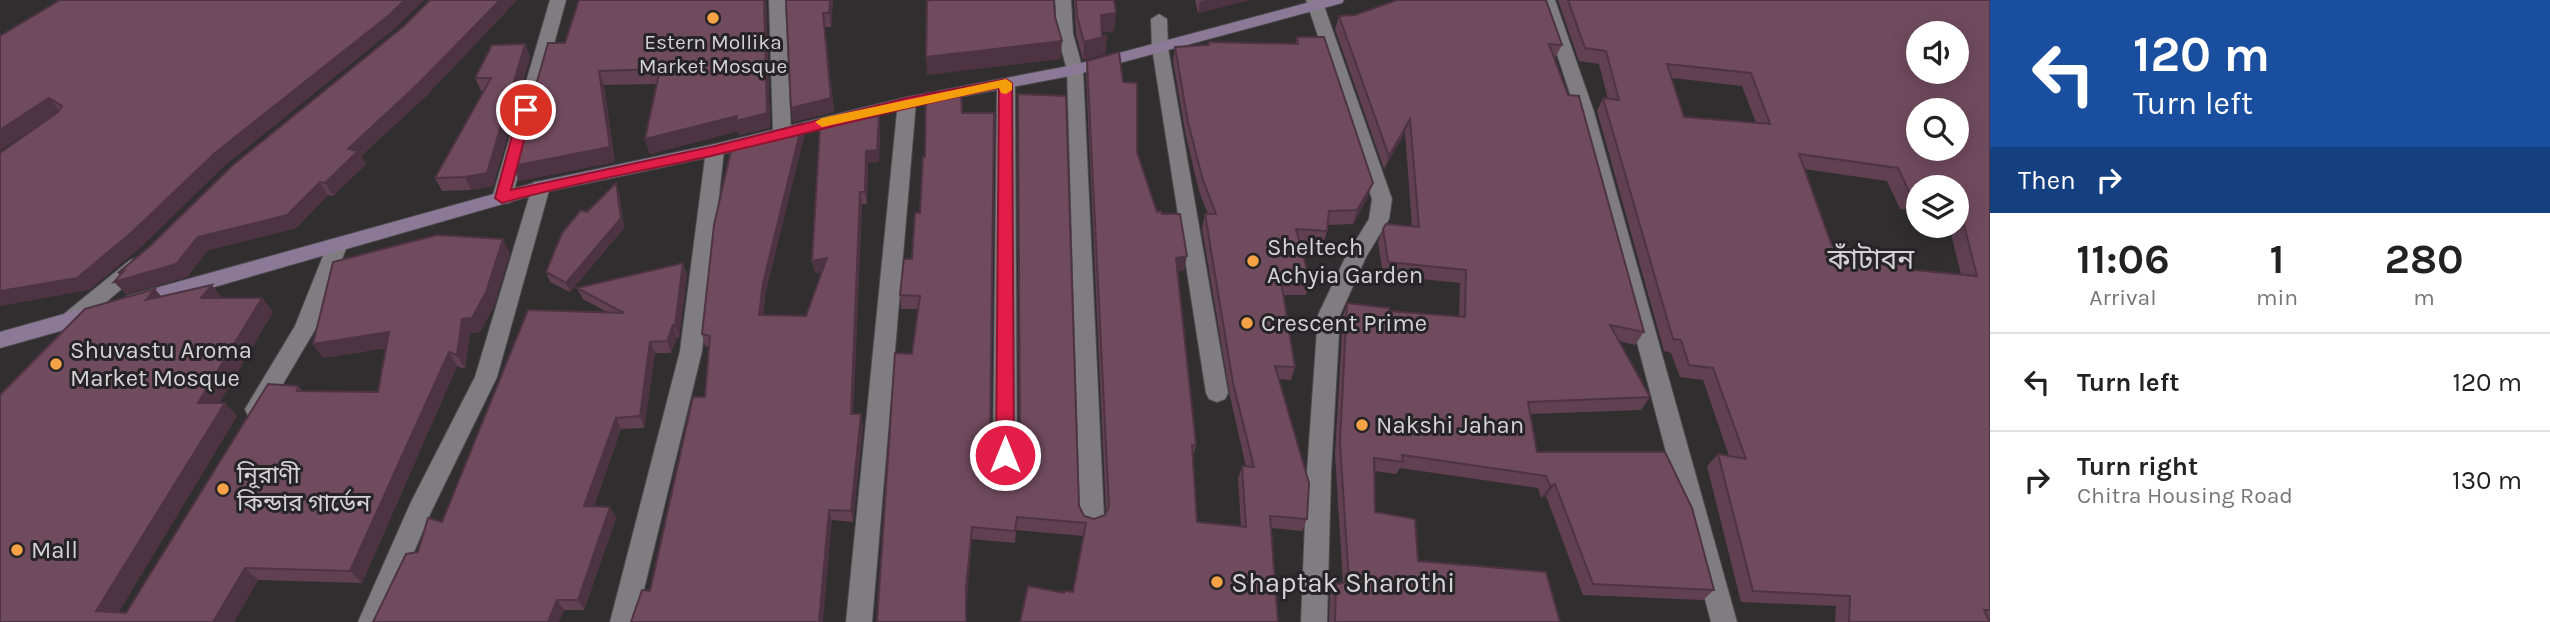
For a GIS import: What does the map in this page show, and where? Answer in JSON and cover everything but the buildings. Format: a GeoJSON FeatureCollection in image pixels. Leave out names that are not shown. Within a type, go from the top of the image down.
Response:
{"type":"FeatureCollection","features":[{"type":"Feature","properties":{"kind":"street"},"geometry":{"type":"LineString","coordinates":[[502,198],[558,0]]}},
{"type":"Feature","properties":{"kind":"street"},"geometry":{"type":"LineString","coordinates":[[777,0],[782,132]]}},
{"type":"Feature","properties":{"kind":"street"},"geometry":{"type":"LineString","coordinates":[[1063,0],[1065,34],[1075,70],[1092,518]]}},
{"type":"Feature","properties":{"kind":"street"},"geometry":{"type":"LineString","coordinates":[[0,340],[541,187],[715,150],[907,102],[1075,70],[1314,3],[1336,0]]}},
{"type":"Feature","properties":{"kind":"street"},"geometry":{"type":"LineString","coordinates":[[1546,0],[1585,112],[1724,622]]}},
{"type":"Feature","properties":{"kind":"street"},"geometry":{"type":"LineString","coordinates":[[1314,3],[1382,199],[1379,219],[1356,256],[1329,315],[1319,472],[1314,622]]}},
{"type":"Feature","properties":{"kind":"street"},"geometry":{"type":"LineString","coordinates":[[1159,19],[1160,48],[1217,393]]}},
{"type":"Feature","properties":{"kind":"street"},"geometry":{"type":"LineString","coordinates":[[1005,455],[1006,83]]}},
{"type":"Feature","properties":{"kind":"street"},"geometry":{"type":"LineString","coordinates":[[859,622],[907,102]]}},
{"type":"Feature","properties":{"kind":"street"},"geometry":{"type":"LineString","coordinates":[[623,622],[691,351],[715,150]]}},
{"type":"Feature","properties":{"kind":"street"},"geometry":{"type":"LineString","coordinates":[[371,622],[420,510],[486,377],[541,187]]}},
{"type":"Feature","properties":{"kind":"street"},"geometry":{"type":"LineString","coordinates":[[241,434],[305,328],[337,246]]}},
{"type":"Feature","properties":{"kind":"street"},"geometry":{"type":"LineString","coordinates":[[72,319],[151,253]]}},
{"type":"Feature","properties":{"kind":"slow traffic"},"geometry":{"type":"LineString","coordinates":[[822,122],[1006,83],[1006,90]]}},
{"type":"Feature","properties":{"kind":"place","name":"Estern Mollika Market Mosque"},"geometry":{"type":"Point","coordinates":[713,18]}},
{"type":"Feature","properties":{"kind":"place","name":"Sheltech Achyia Garden"},"geometry":{"type":"Point","coordinates":[1253,261]}},
{"type":"Feature","properties":{"kind":"place","name":"Crescent Prime"},"geometry":{"type":"Point","coordinates":[1247,323]}},
{"type":"Feature","properties":{"kind":"place","name":"Shuvastu Aroma Market Mosque"},"geometry":{"type":"Point","coordinates":[56,364]}},
{"type":"Feature","properties":{"kind":"place","name":"Nakshi Jahan"},"geometry":{"type":"Point","coordinates":[1362,425]}},
{"type":"Feature","properties":{"kind":"place","name":"নিূরাণী কিন্ডার গার্ডেন"},"geometry":{"type":"Point","coordinates":[223,489]}},
{"type":"Feature","properties":{"kind":"place","name":"Mall"},"geometry":{"type":"Point","coordinates":[17,550]}},
{"type":"Feature","properties":{"kind":"place","name":"Shaptak Sharothi"},"geometry":{"type":"Point","coordinates":[1217,582]}},
{"type":"Feature","properties":{"kind":"district","name":"কাঁটাবন"},"geometry":{"type":"Point","coordinates":[1871,259]}},
{"type":"Feature","properties":{"kind":"route"},"geometry":{"type":"LineString","coordinates":[[526,110],[502,198],[541,187],[715,150],[907,102],[1006,83],[1005,455]]}}]}
